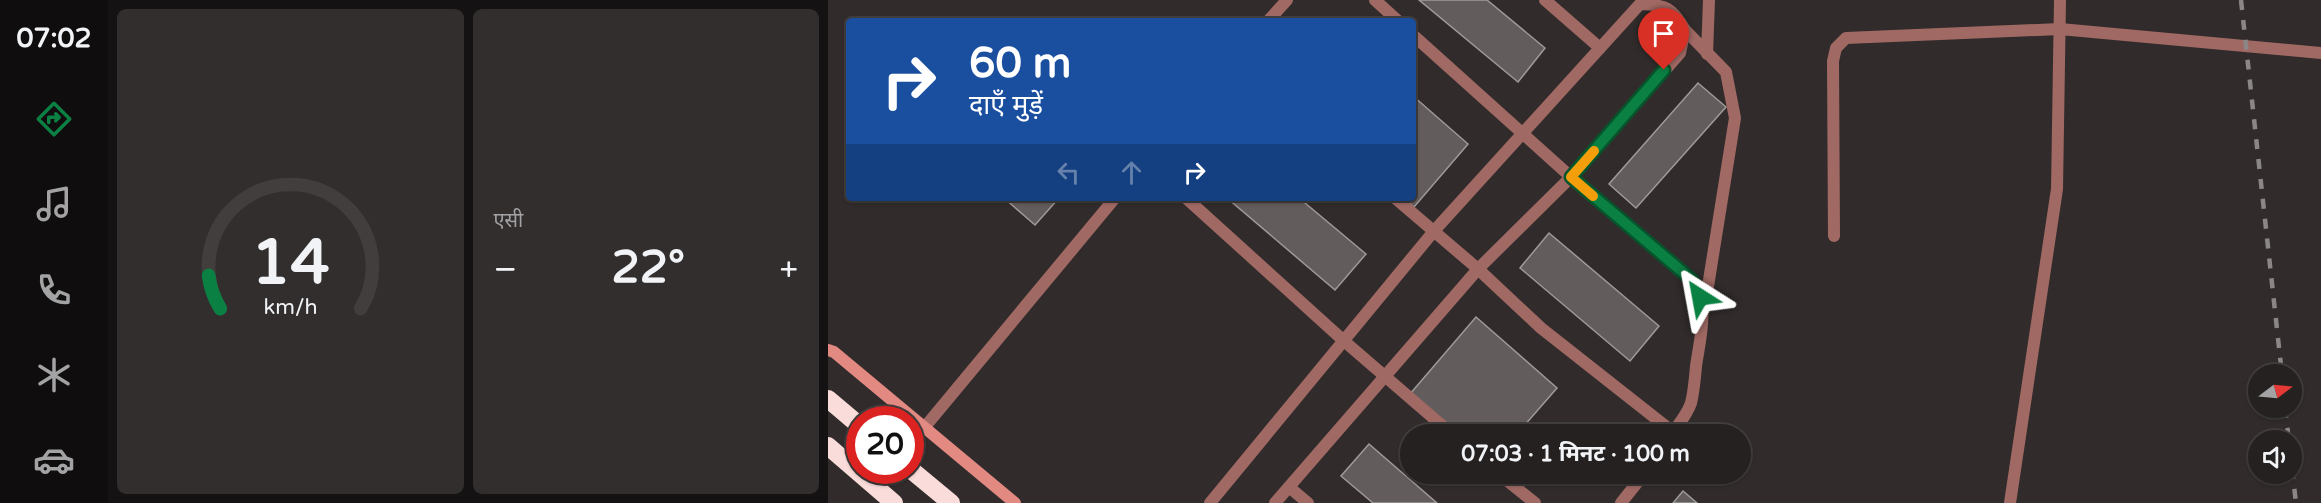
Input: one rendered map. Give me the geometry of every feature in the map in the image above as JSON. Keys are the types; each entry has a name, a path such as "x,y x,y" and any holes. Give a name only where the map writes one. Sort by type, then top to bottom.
{"highway":[{"path":"828,399 846,414"},
{"path":"828,446 894,503"},
{"path":"924,481 951,503"}],"street":[{"path":"1271,18 1287,0"},
{"path":"1375,0 1395,18"},
{"path":"1545,0 1600,48"},
{"path":"1707,54 1709,0"},
{"path":"2010,503 2057,189 2060,0"},
{"path":"1210,503 1434,231 1640,4 1661,5 1675,13 1685,30 1726,72 1735,118 1690,403 1678,424"},
{"path":"1834,236 1833,61 1836,48 1844,38 2060,29 2321,53"},
{"path":"1275,503 1478,269 1571,177 1680,53 1685,30"},
{"path":"1416,38 1571,177 1692,280 1700,297 1703,318"},
{"path":"1015,503 924,428 1113,201"},
{"path":"1189,201 1344,341 1440,424"},
{"path":"1399,201 1478,269 1541,328 1660,424"},
{"path":"828,350 834,352 898,406"},
{"path":"1511,484 1535,503"},
{"path":"1621,503 1636,484"},
{"path":"1289,487 1308,503"}],"building":[{"path":"1419,0 1487,0 1545,48 1518,82"},
{"path":"1698,83 1726,107 1636,208 1609,184"},
{"path":"1416,99 1468,144 1414,207 1407,201 1416,201"},
{"path":"1007,201 1056,201 1035,225"},
{"path":"1231,201 1303,201 1366,254 1335,290"},
{"path":"1549,233 1659,326 1630,361 1520,268"},
{"path":"1476,317 1557,388 1526,424 1444,424 1410,394"},
{"path":"1369,444 1400,471 1400,484 1415,484 1437,503 1373,503 1341,476"},
{"path":"1683,491 1697,503 1673,503"}],"railway":[{"path":"2241,0 2281,364"},
{"path":"2286,418 2288,430"},
{"path":"2294,484 2296,503"}],"slow traffic":[{"path":"1593,196 1571,177 1594,151"}],"route":[{"path":"1664,70 1571,177 1692,280 1700,297"}]}
